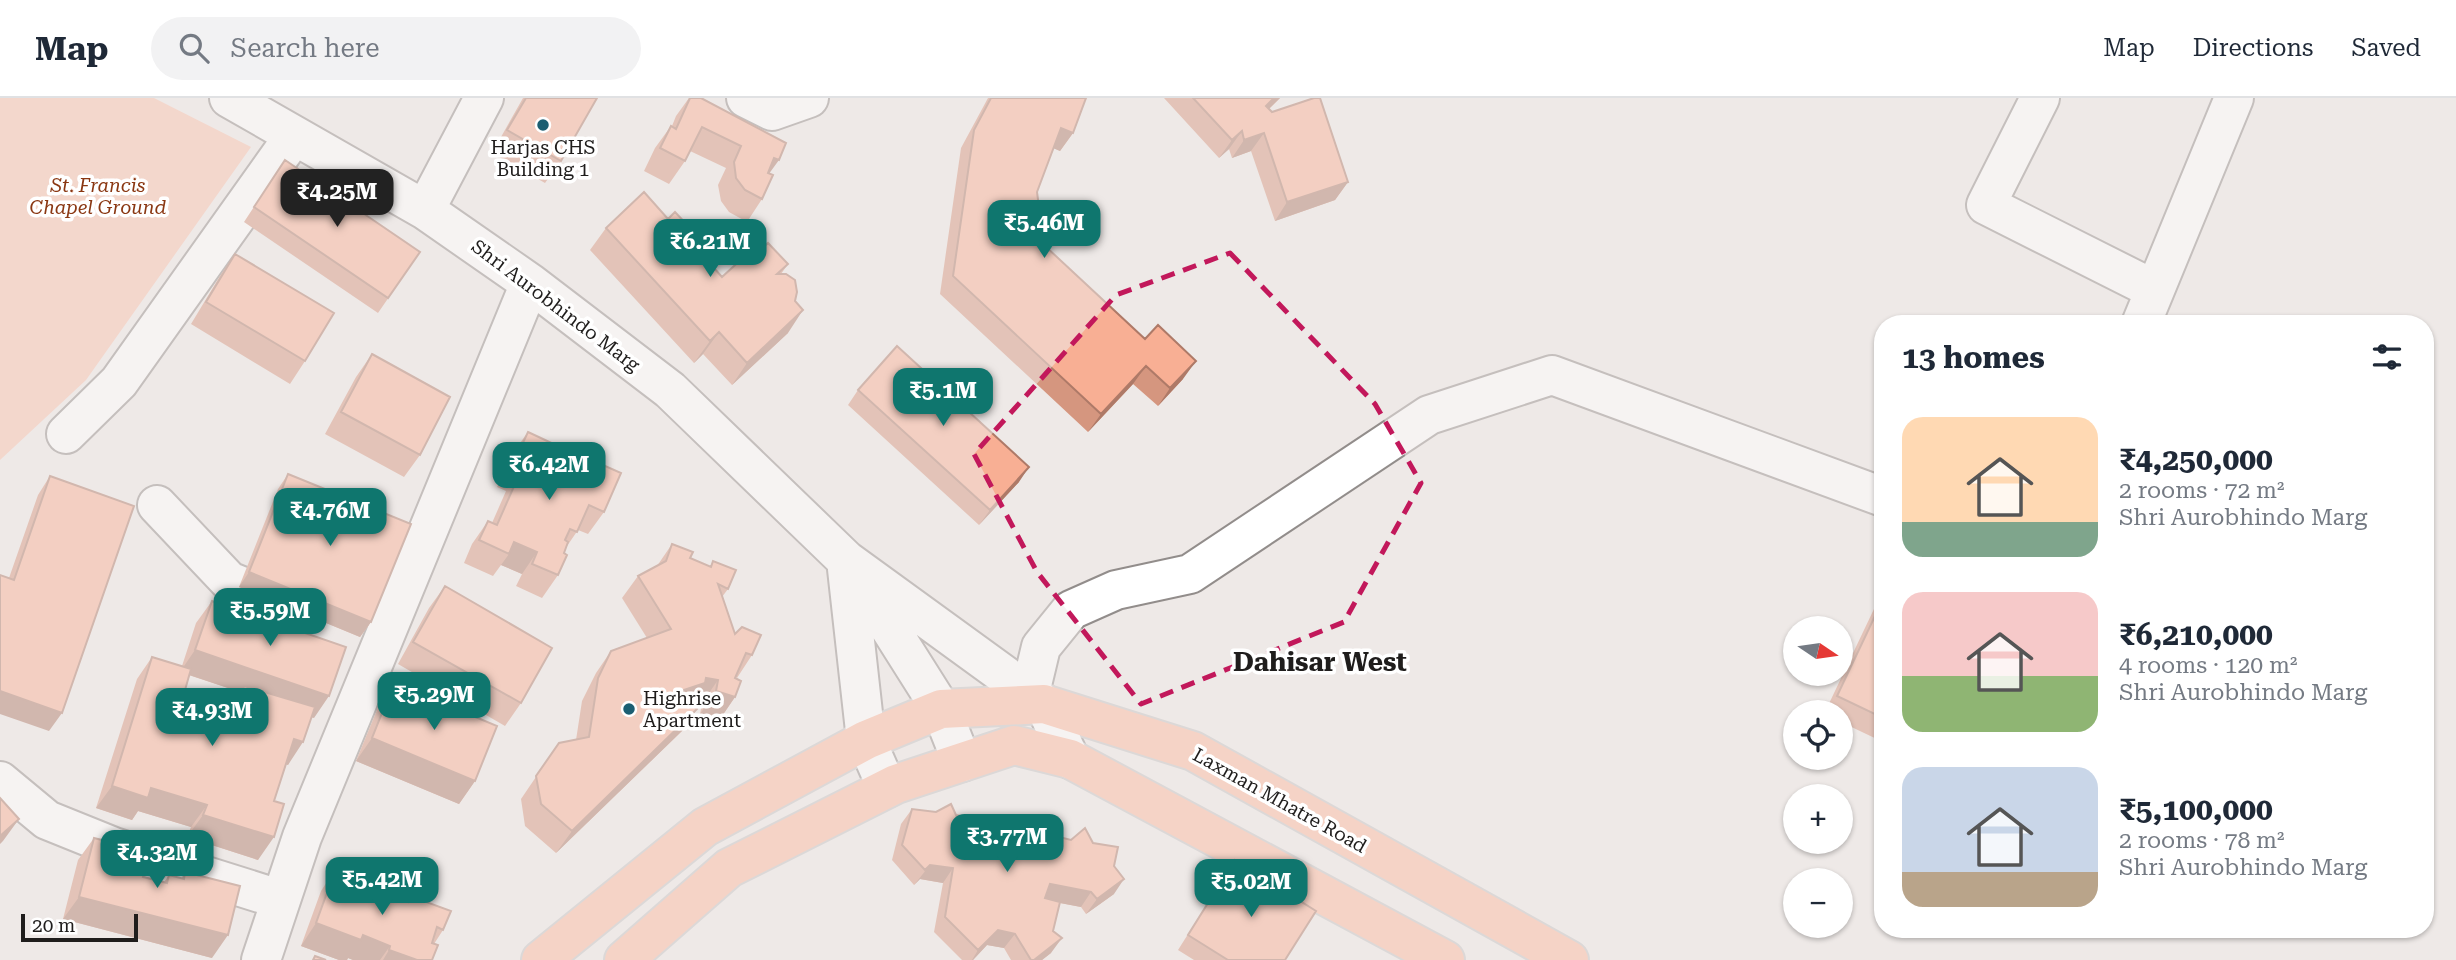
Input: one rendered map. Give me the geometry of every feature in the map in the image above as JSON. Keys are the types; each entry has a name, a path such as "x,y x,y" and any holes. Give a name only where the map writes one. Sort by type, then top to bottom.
{"main road":[{"name":"Laxman Mhatre Road","path":"541,960 705,828 866,740 941,709 1037,698 1193,751 1569,960"},
{"path":"624,960 729,868 887,788 1014,745 1070,759 1445,960"}],"street":[{"name":"Shri Aurobhindo Marg","path":"229,98 425,210 530,283 670,390 846,560 1037,698 1070,759"},
{"path":"425,210 484,98"},
{"path":"746,98 772,111 809,98"},
{"path":"2040,98 1986,205 2148,307 2234,98"},
{"path":"66,434 119,382 294,136"},
{"path":"261,960 366,635 530,283"},
{"path":"1037,698 1041,647 1071,610 1116,590 1190,574 1429,415 1552,375 1874,493"},
{"path":"157,505 229,581 313,615"},
{"name":"Shri Aurobhindo Marg","path":"846,560 941,709 962,762"},
{"path":"846,560 866,740 887,788"},
{"path":"0,781 47,820 114,847 279,899"}],"highlighted area":[{"path":"1230,253 1375,404 1421,483 1344,622 1141,704 1037,572 974,454 1116,295"}],"green space":[{"name":"St. Francis Chapel Ground","path":"0,98 154,98 251,147 86,380 0,460"}],"building":[{"name":"Harjas CHS Building 1","path":"526,98 597,98 561,161 507,130"},
{"path":"690,98 701,98 786,143 779,160 774,158 768,173 773,175 762,199 745,190 736,178 734,162 741,146 702,127 685,161 660,148 671,126 676,129"},
{"path":"991,98 1086,98 1073,133 1061,128 1037,192 1044,245 1145,339 1158,325 1196,361 1170,388 1146,366 1101,414 953,276 974,130"},
{"path":"1193,98 1274,98 1266,106 1272,112 1320,98 1348,182 1287,202 1264,133 1244,140 1242,131 1232,140"},
{"path":"285,160 420,252 388,298 254,207"},
{"path":"644,192 668,219 675,212 690,228 693,225 703,231 708,241 704,244 711,252 705,258 722,277 745,256 749,260 768,243 788,264 777,274 786,274 795,280 795,301 803,310 747,363 719,332 710,341 606,228"},
{"path":"235,254 334,313 305,361 206,302"},
{"path":"897,346 1029,467 990,510 858,390"},
{"path":"372,354 450,397 420,455 341,412"},
{"path":"528,432 558,446 554,455 580,467 585,457 621,473 604,512 589,505 577,532 570,529 565,540 568,542 564,553 567,555 558,575 532,564 537,552 514,542 509,554 479,540 488,521 497,525 522,468 513,464"},
{"path":"288,474 411,524 371,622 249,572"},
{"path":"50,476 134,506 62,713 0,691 0,575 14,580"},
{"name":"Highrise Apartment","path":"672,544 693,552 690,558 711,567 713,561 736,570 728,589 718,584 735,634 742,627 761,635 752,655 746,653 735,678 741,681 735,697 716,691 718,680 706,678 705,683 681,691 697,709 572,831 541,804 536,776 559,743 589,737 598,678 611,651 671,629 638,576 666,561"},
{"path":"445,586 552,648 521,703 413,642"},
{"path":"212,601 346,647 329,696 195,650"},
{"path":"1874,618 1874,714 1853,704 1853,700 1837,696 1842,686 1853,686 1853,662"},
{"path":"152,657 191,669 185,690 237,707 244,686 315,707 303,742 294,739 274,801 284,804 274,837 203,815 207,805 151,788 148,798 112,786"},
{"path":"394,683 497,726 475,781 372,738"},
{"path":"0,798 19,819 0,836"},
{"path":"951,804 956,815 1001,824 1020,819 1039,832 1071,840 1085,828 1093,843 1118,847 1114,866 1124,879 1097,899 1091,892 1050,884 1045,898 1060,902 1053,931 1062,938 1034,960 1031,960 1015,934 998,930 978,950 945,917 953,868 930,865 925,870 902,845 912,809 936,812"},
{"path":"94,838 149,852 143,877 167,883 169,875 184,879 185,872 240,886 228,935 79,897"},
{"path":"1235,860 1316,911 1285,960 1228,960 1188,935"},
{"path":"336,868 377,884 375,890 408,902 410,896 451,911 443,930 437,927 432,943 438,945 432,960 417,960 389,950 390,946 363,935 361,940 316,923"}],"place":[{"name":"Harjas CHS Building 1","path":"543,125"},
{"name":"Highrise Apartment","path":"629,709"}],"district":[{"name":"Dahisar West","path":"1320,662"}]}
